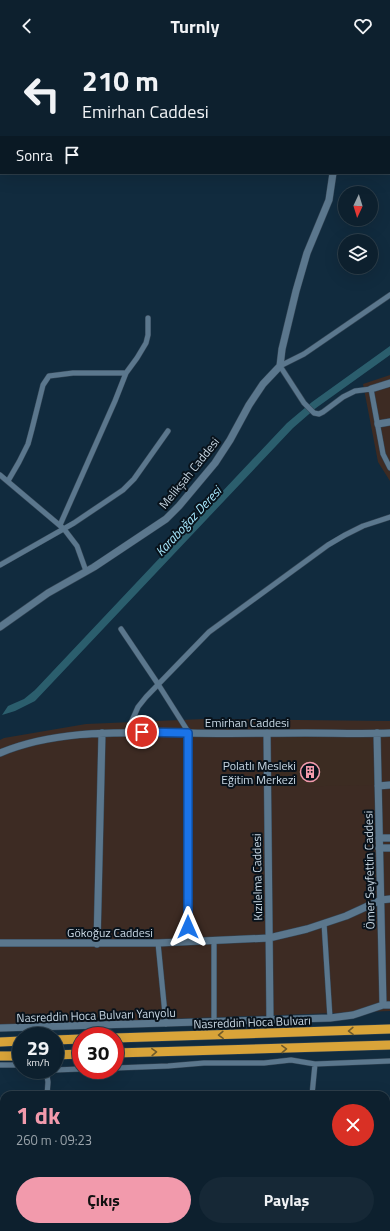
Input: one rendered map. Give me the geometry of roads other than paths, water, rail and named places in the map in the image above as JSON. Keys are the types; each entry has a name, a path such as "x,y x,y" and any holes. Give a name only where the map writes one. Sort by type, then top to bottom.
{"highway":[{"name":"Nasreddin Hoca Bulvarı","path":"124,1038 390,1029"},
{"path":"0,1042 12,1041"},
{"path":"124,1053 390,1046"},
{"path":"0,1056 12,1056"}],"street":[{"path":"333,174 329,200 307,253 298,284 282,349 280,366 304,402 314,413 319,414 356,390 371,389 390,383"},
{"name":"Melikşah Caddesi","path":"0,627 48,593 86,571 151,529 176,509 220,456 249,405 272,374 280,366 304,354 390,295"},
{"path":"60,525 126,373 146,343 148,335 148,318"},
{"path":"8,481 28,444 43,385 49,376 73,373 126,373"},
{"path":"371,389 383,454 390,468"},
{"path":"378,424 390,422"},
{"path":"0,565 64,529 117,494 128,485 152,455 168,431"},
{"path":"0,475 64,529 78,546 86,571"},
{"path":"127,732 138,707 158,684 210,632 334,542 363,526 390,517"},
{"path":"121,629 158,684 188,733 188,942"},
{"path":"97,944 102,733"},
{"name":"Emirhan Caddesi","path":"0,752 24,744 60,737 102,733 390,733"},
{"name":"Kızılelma Caddesi","path":"267,733 270,1020"},
{"name":"Ömer Seyfettin Caddesi","path":"377,733 382,950 386,1005"},
{"path":"378,786 390,786"},
{"path":"379,838 390,838"},
{"path":"379,848 390,848"},
{"path":"381,900 390,899"},
{"name":"Gökoğuz Caddesi","path":"0,943 158,943 269,938 324,924 359,911 381,900"},
{"path":"324,924 330,1018"},
{"path":"214,941 214,1022"},
{"path":"158,943 166,1024"},
{"path":"382,950 390,950"},
{"name":"Nasreddin Hoca Bulvarı Yanyolu","path":"0,1028 330,1018 353,1015 386,1005"},
{"path":"124,1068 204,1063 264,1063 291,1060 315,1064 390,1061"},
{"path":"312,1091 315,1064"},
{"path":"0,1065 12,1065"},
{"path":"47,1091 48,1079"}],"water":[{"path":"390,346 390,355 316,408 293,428 35,701 15,711 2,715 8,706 24,699 35,690 287,423 312,402"}],"place":[{"name":"Polatlı Mesleki Eğitim Merkezi","path":"310,772"}],"water label":[{"name":"Karaboğaz Deresi","path":"188,521"}]}
